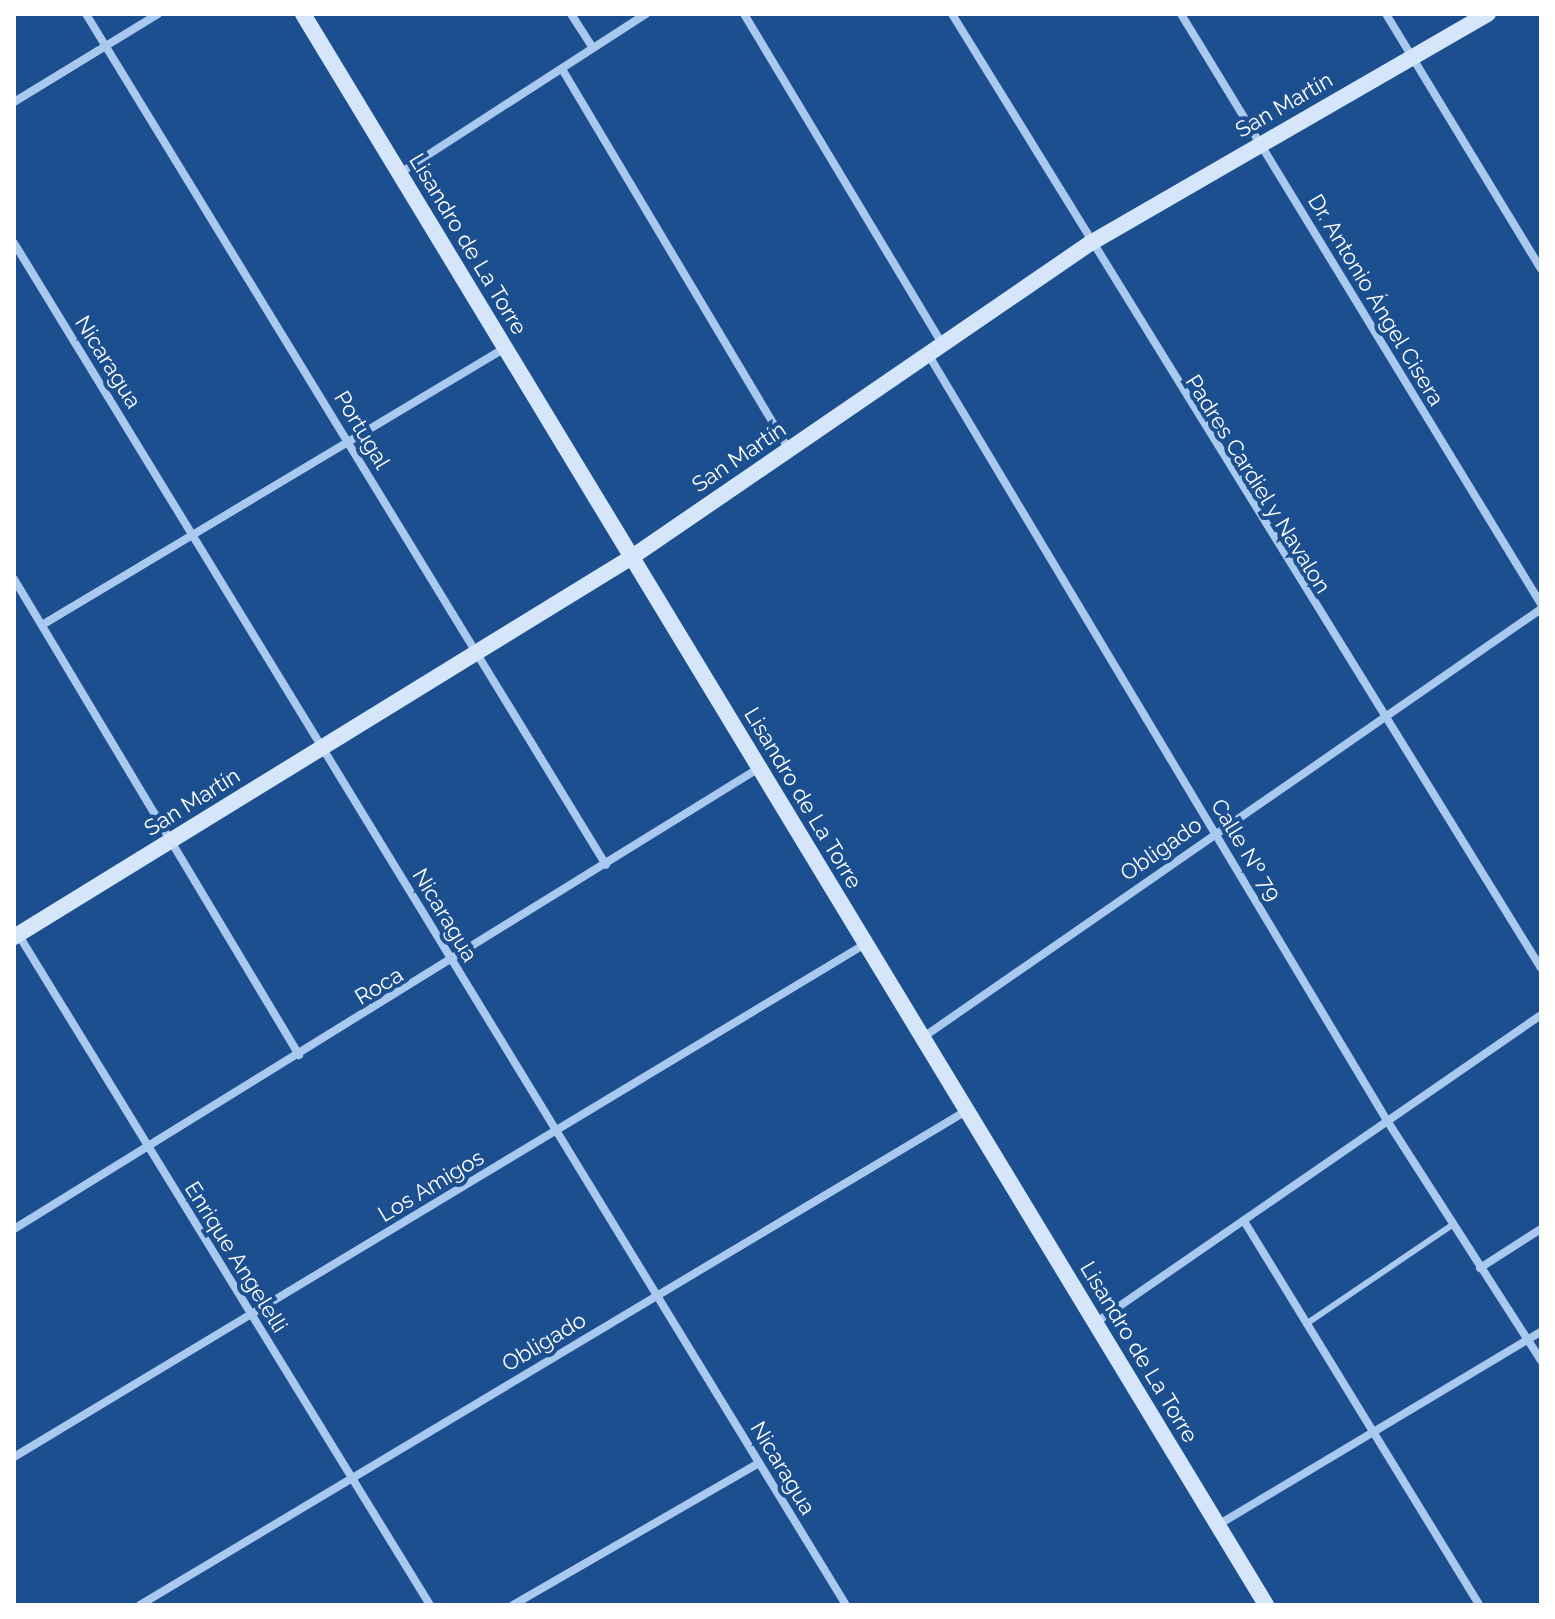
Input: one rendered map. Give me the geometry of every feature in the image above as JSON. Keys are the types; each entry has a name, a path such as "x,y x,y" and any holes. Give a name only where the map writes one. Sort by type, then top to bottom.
{"street":[{"name":"Portugal","path":"86,14 606,865"},
{"path":"14,102 158,14"},
{"name":"Lisandro de La Torre","path":"303,14 1266,1605"},
{"path":"571,14 593,48"},
{"path":"400,174 646,14"},
{"name":"Calle Nº 79","path":"744,14 1215,833 1386,1119 1541,1360"},
{"name":"Padres Cardiel y Navalon","path":"952,14 1089,244 1381,718 1541,968"},
{"name":"Dr. Antonio Ángel Cisera","path":"1181,14 1541,607"},
{"path":"1386,14 1541,269"},
{"name":"San Martín","path":"15,933 173,840 632,557 1089,244 1488,14"},
{"path":"562,69 789,450"},
{"name":"Nicaragua","path":"14,243 846,1605"},
{"path":"42,625 505,348"},
{"path":"14,579 299,1055"},
{"name":"Obligado","path":"922,1038 1541,607"},
{"name":"Roca","path":"14,1229 454,963 759,768"},
{"name":"Enrique Angelelli","path":"15,933 430,1605"},
{"name":"Los Amigos","path":"14,1457 865,944"},
{"path":"1095,1323 1386,1119 1541,1015"},
{"name":"Obligado","path":"140,1605 967,1110"},
{"path":"1244,1221 1479,1605"},
{"path":"1480,1268 1541,1229"},
{"path":"1218,1525 1541,1332"},
{"path":"513,1605 759,1463"}],"lane":[{"path":"1306,1324 1452,1225"}]}
